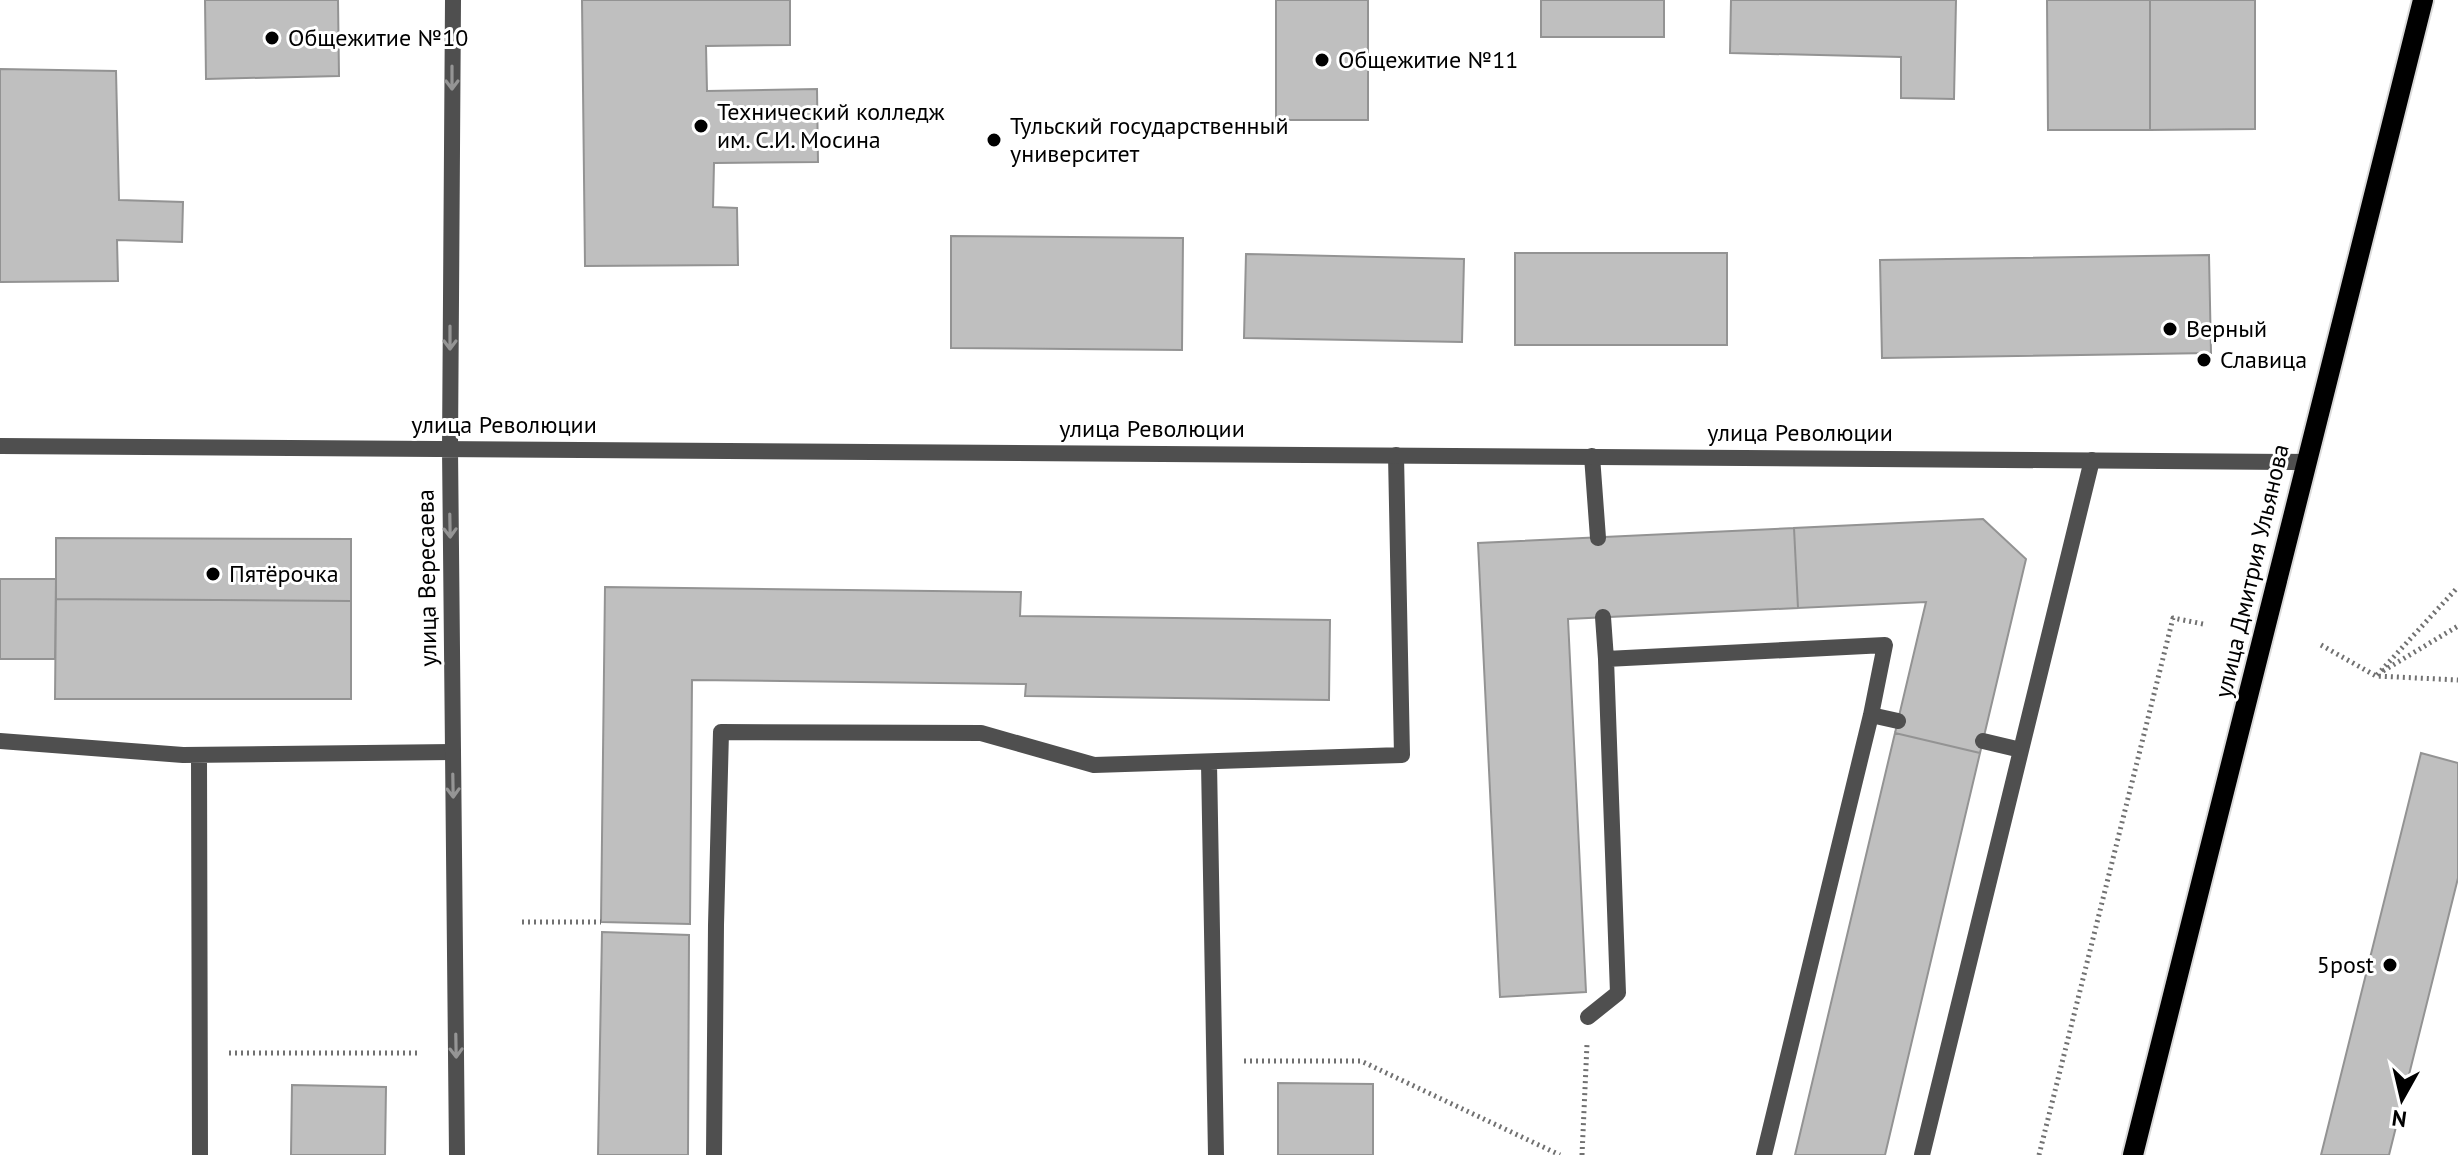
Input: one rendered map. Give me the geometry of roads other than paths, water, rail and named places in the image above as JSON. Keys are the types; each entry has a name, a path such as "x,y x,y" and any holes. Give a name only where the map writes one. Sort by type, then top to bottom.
{"main road":[{"name":"улица Дмитрия Ульянова","path":"2133,1155 2257,665 2304,462 2423,0"}],"street":[{"name":"улица Вересаева","path":"453,0 450,448 457,1155"},
{"name":"улица Революции","path":"0,446 2304,462"},
{"path":"714,1155 721,732 981,733 1094,765 1402,755 1396,455"},
{"path":"1592,456 1598,538"},
{"path":"1922,1155 2092,460"},
{"path":"1588,1017 1618,993 1603,617"},
{"path":"1606,659 1885,645 1871,715 1764,1155"},
{"path":"1871,715 1898,721"},
{"path":"0,741 199,756 453,752"},
{"path":"1983,741 2021,750"},
{"path":"199,756 200,1155"},
{"path":"1209,763 1216,1155"}],"place":[{"name":"Общежитие №10","path":"272,38"},
{"name":"Общежитие №11","path":"1322,60"},
{"name":"Технический колледж им. С.И. Мосина","path":"701,126"},
{"name":"Тульский государственный университет","path":"994,140"},
{"name":"Верный","path":"2170,329"},
{"name":"Славица","path":"2204,360"},
{"name":"Пятёрочка","path":"213,574"},
{"name":"5post","path":"2390,965"}]}
